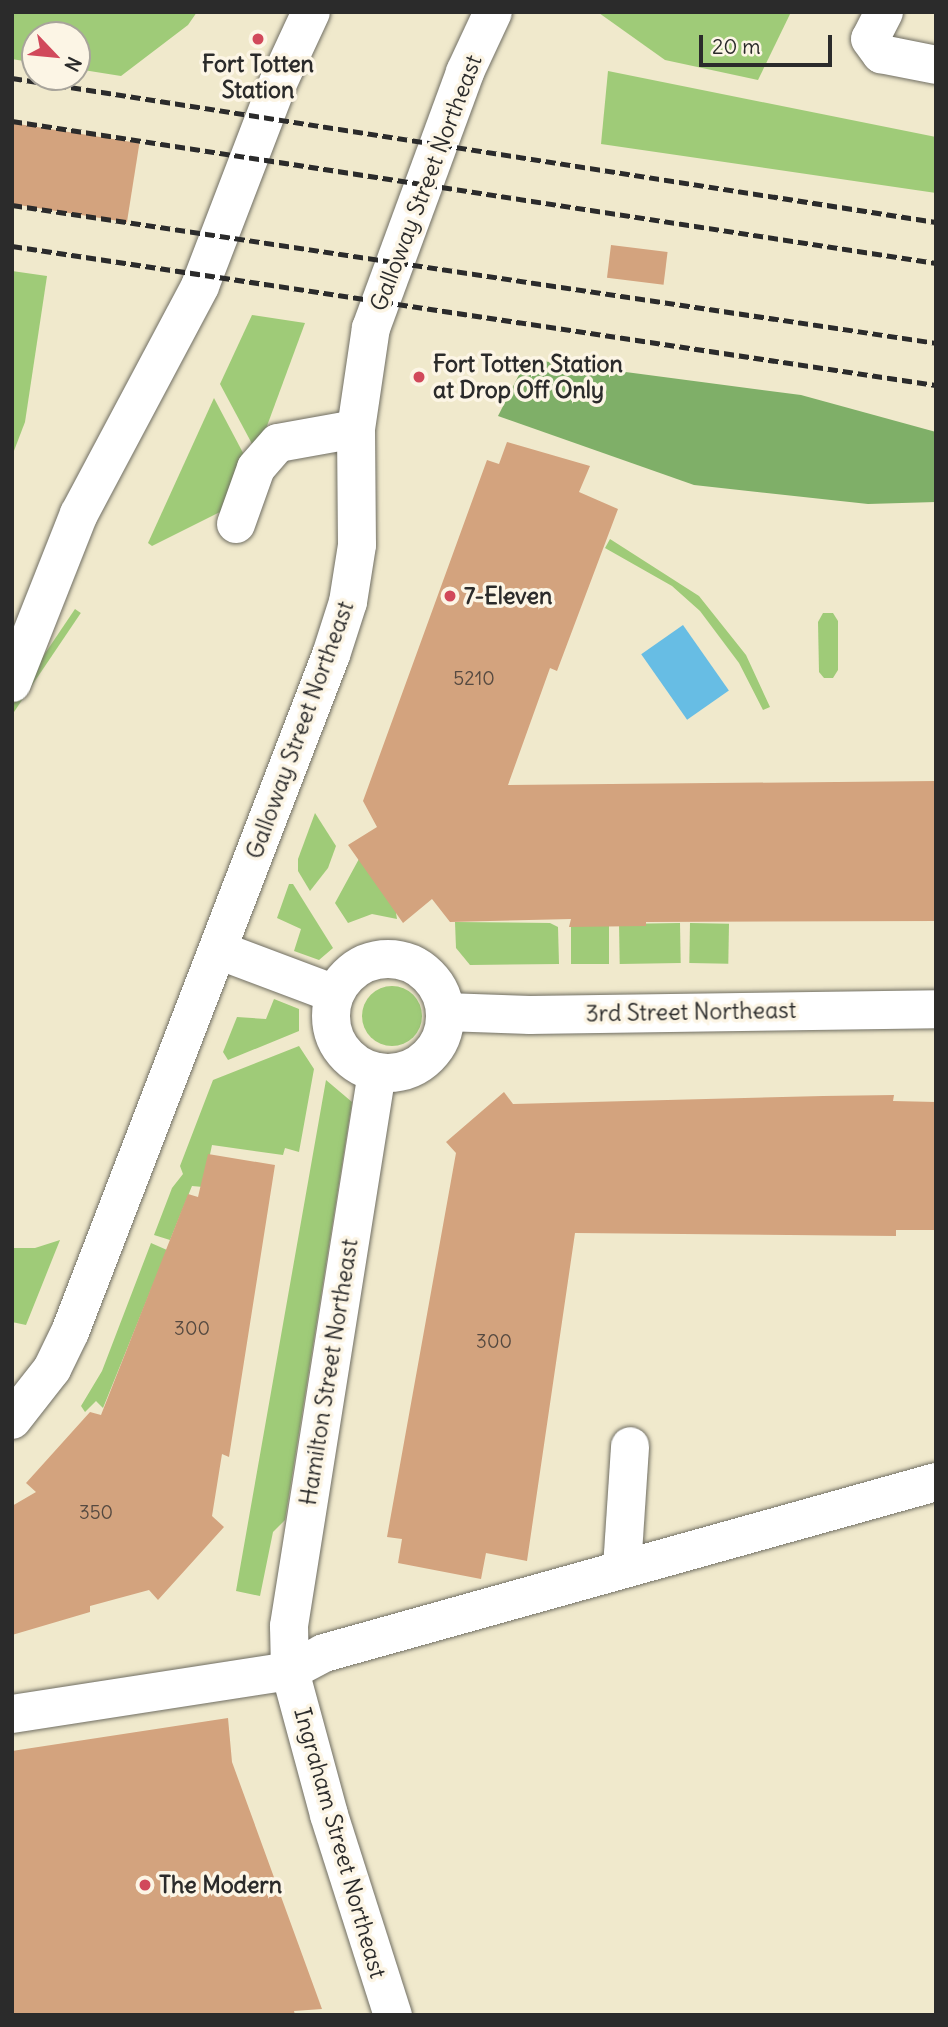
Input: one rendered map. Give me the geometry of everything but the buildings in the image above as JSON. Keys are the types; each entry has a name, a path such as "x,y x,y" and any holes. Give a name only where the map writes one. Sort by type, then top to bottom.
{"street":[{"path":"12,683 79,514 200,286 278,83 311,12"},
{"name":"Galloway Street Northeast","path":"12,1420 24,1393 70,1332 218,950 348,602 357,545 356,429 371,328 465,72 493,12"},
{"path":"884,12 870,39 881,54 936,65"},
{"path":"236,524 256,468 278,443 356,429"},
{"path":"218,950 335,993"},
{"path":"398,959 430,977 445,1012 444,1030 426,1059 394,1073 377,1072 347,1057 337,1043 330,1010 335,993 360,965 398,959"},
{"name":"3rd Street Northeast","path":"445,1012 530,1015 936,1009"},
{"name":"Hamilton Street Northeast","path":"290,1671 292,1605 377,1072"},
{"path":"622,1569 630,1446"},
{"path":"12,1714 290,1671 324,1653 936,1482"},
{"name":"Ingraham Street Northeast","path":"290,1671 383,2012"}],"green space":[{"path":"12,12 197,12 188,25 121,76 91,71 91,21 21,21 21,61 12,59"},
{"path":"791,12 758,80 665,60 599,13"},
{"path":"608,71 936,137 936,193 601,144"},
{"path":"12,271 47,276 25,422 12,456"},
{"path":"252,315 305,323 257,453 220,384"},
{"path":"527,359 801,395 936,432 936,502 868,504 694,485 498,416"},
{"path":"214,398 251,468 222,511 152,546 148,543"},
{"path":"610,539 699,596 746,655 770,707 763,710 739,663 700,611 672,586 605,548"},
{"path":"75,609 81,613 12,715 12,702"},
{"path":"823,613 833,613 838,621 838,670 833,678 824,678 819,672 818,622"},
{"path":"315,813 336,846 328,868 310,891 298,871 298,859"},
{"path":"360,857 404,912 396,913 397,919 372,914 348,923 335,903"},
{"path":"289,884 293,884 333,948 319,960 294,951 301,929 277,918"},
{"path":"455,922 550,923 558,927 559,964 470,965 456,948"},
{"path":"680,923 681,963 620,964 619,924"},
{"path":"690,923 729,924 728,964 689,963"},
{"path":"571,926 609,926 609,964 571,964"},
{"path":"386,986 398,986 414,994 420,1004 420,1028 414,1038 398,1046 386,1046 370,1038 362,1022 362,1010 370,994"},
{"path":"274,999 299,1009 299,1031 228,1060 223,1052 237,1017 266,1019"},
{"path":"299,1046 314,1069 299,1152 285,1148 283,1155 212,1145 203,1187 192,1186 170,1240 154,1235 172,1188 183,1174 180,1166 213,1080"},
{"path":"326,1080 352,1102 285,1520 273,1532 260,1596 236,1591"},
{"path":"60,1240 26,1325 12,1322 12,1248 35,1248"},
{"path":"151,1243 167,1250 103,1408 96,1401 85,1412 81,1406 102,1371"}],"water":[{"path":"683,625 729,691 687,720 641,654"}],"railway":[{"path":"12,78 936,222"},
{"path":"12,121 936,263"},
{"path":"12,205 936,343"},
{"path":"12,246 936,385"}],"place":[{"name":"Fort Totten Station","path":"258,39"},
{"name":"Fort Totten Station at Drop Off Only","path":"419,377"},
{"name":"7-Eleven","path":"450,596"},
{"name":"The Modern","path":"145,1885"}]}
